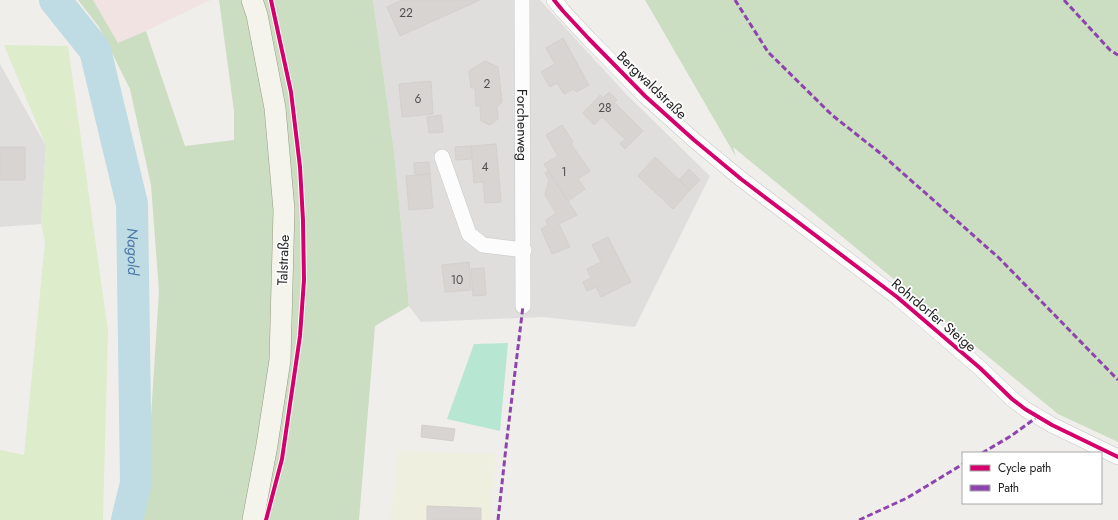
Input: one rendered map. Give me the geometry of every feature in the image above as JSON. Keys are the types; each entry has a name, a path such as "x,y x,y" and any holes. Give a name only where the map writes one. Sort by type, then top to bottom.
{"main road":[{"name":"Talstraße","path":"252,0 257,15 275,108 284,210 280,360 267,445 253,520"}],"street":[{"name":"Forchenweg","path":"522,0 523,306"},
{"name":"Bergwaldstraße","path":"554,0 646,96 694,140 741,179"},
{"path":"442,157 469,234 483,245 524,250"},
{"name":"Rohrdorfer Steige","path":"741,179 897,297 980,368 1012,399 1025,409 1052,425 1118,457"}],"shaded area":[{"path":"93,0 211,0 118,44"},
{"path":"373,0 540,0 626,94 710,176 635,327 543,317 421,322 409,306 394,151"},
{"path":"0,64 46,146 41,224 0,227"}],"green space":[{"path":"78,0 93,0 118,43 146,31 185,146 234,140 234,111 219,0 373,0 394,151 409,306 375,326 359,520 137,520 149,482 150,432 159,291 151,185 130,89 99,27"},
{"path":"645,0 1118,0 1118,442 1058,414 733,147 736,157"},
{"path":"4,45 68,46 108,331 103,520 0,520 0,450 24,455 45,242 41,224 46,146"},
{"path":"508,343 500,431 447,419 474,344"},
{"path":"398,451 496,454 491,520 390,520"}],"building":[{"path":"402,0 480,0 400,36 387,7"},
{"path":"563,38 589,85 576,92 574,89 564,94 557,83 550,87 541,72 555,64 546,48"},
{"path":"485,61 498,67 502,102 497,106 498,119 490,125 481,121 480,106 476,106 475,88 471,88 469,71"},
{"path":"431,81 433,114 402,117 399,84"},
{"path":"609,92 617,100 614,102 643,131 625,149 620,144 625,139 602,117 594,125 583,113 600,95 603,98"},
{"path":"441,115 443,132 429,133 427,117"},
{"path":"562,125 573,142 571,144 590,171 578,179 585,189 568,201 544,164 558,156 546,135"},
{"path":"496,144 501,202 485,203 483,182 474,183 471,146"},
{"path":"471,146 472,159 456,160 455,147"},
{"path":"0,147 25,147 25,180 0,180"},
{"path":"655,157 690,190 673,209 638,176"},
{"path":"429,162 430,174 415,175 414,163"},
{"path":"689,169 700,180 690,190 679,180"},
{"path":"548,171 577,215 559,224 570,247 552,254 541,229 548,225 546,220 556,213 545,195 549,180 545,173"},
{"path":"430,174 433,208 409,210 406,176"},
{"path":"608,237 631,282 601,297 596,287 587,291 583,282 591,278 587,269 601,262 592,245"},
{"path":"469,262 471,290 445,292 442,265"},
{"path":"484,268 486,295 473,296 471,269"},
{"path":"422,425 455,429 453,441 421,437"},
{"path":"427,506 481,508 481,520 427,520"}],"waterway":[{"name":"Nagold","path":"55,0 95,50 132,204 136,483 127,520"}],"marked path":[{"path":"735,0 768,52 832,115 880,153 999,258 1118,380"},
{"path":"1064,0 1110,50 1118,55"},
{"path":"498,520 523,306"},
{"path":"984,452 1011,436 1037,417"},
{"path":"859,520 907,498 962,465"}],"cycle path":[{"path":"266,520 282,459 300,336 304,280 300,167 291,92 271,0"},
{"path":"554,0 589,39 645,96 694,140 741,179 897,297 980,368 1012,399 1025,409 1052,425 1118,457"}]}
